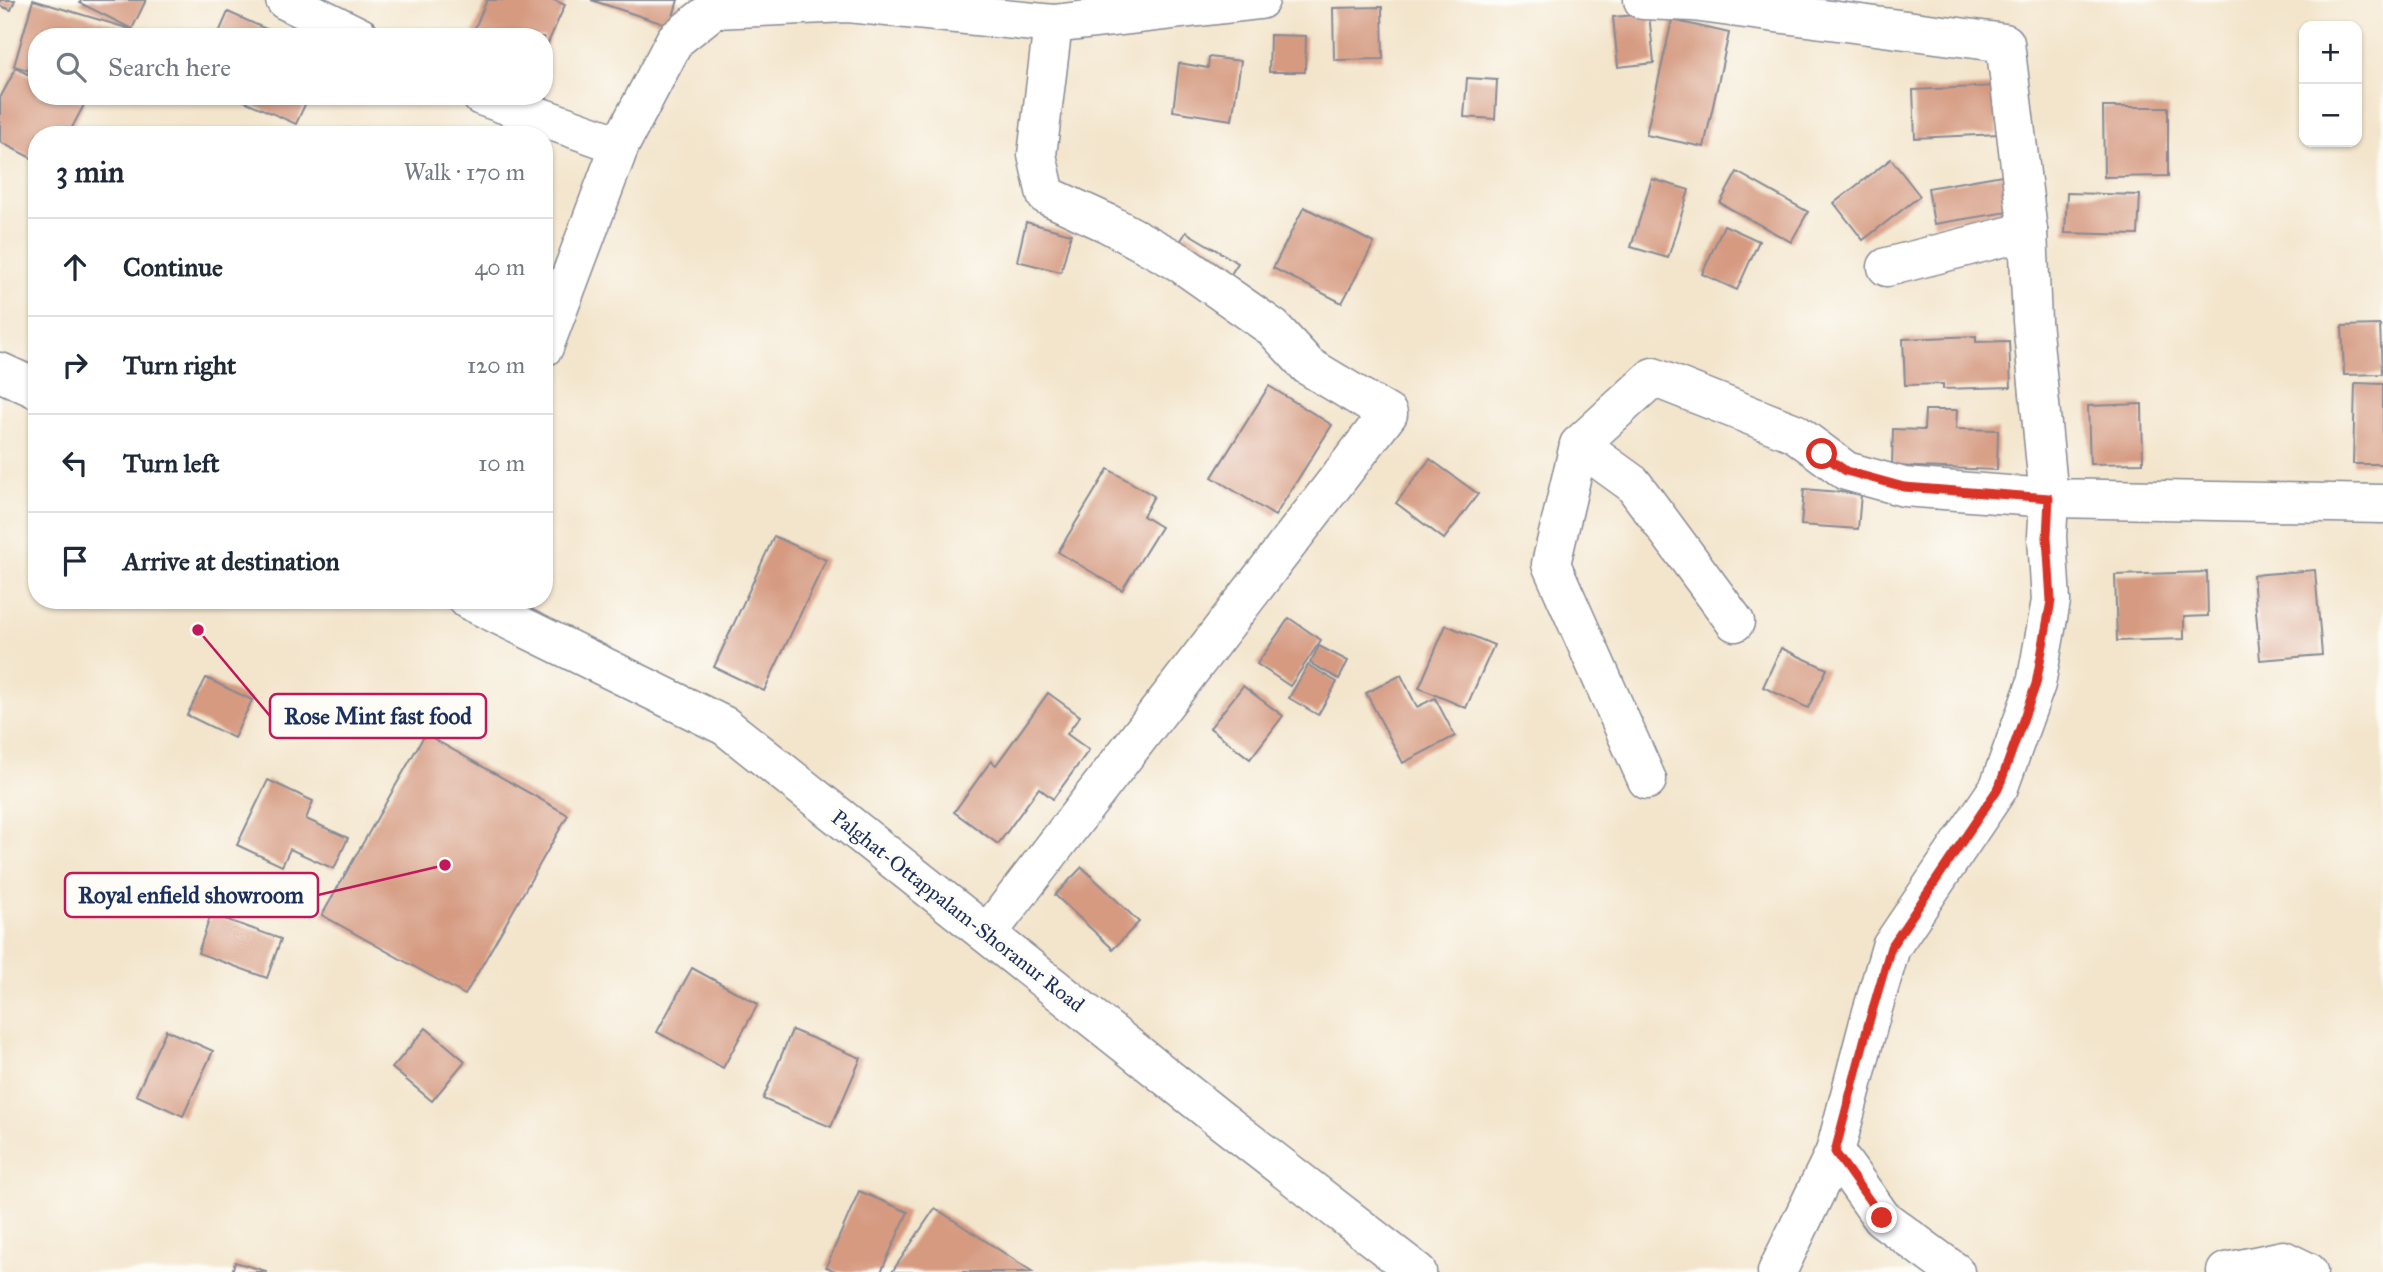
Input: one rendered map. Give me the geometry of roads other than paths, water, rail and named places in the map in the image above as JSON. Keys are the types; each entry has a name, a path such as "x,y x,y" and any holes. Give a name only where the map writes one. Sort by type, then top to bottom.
{"street":[{"path":"285,0 342,28"},
{"path":"553,323 620,145 675,40 709,4 848,4 1053,24 1260,0"},
{"path":"1643,0 1693,2 2005,43 2028,231 2032,321 2049,498 2047,537 2051,601 2036,684 1999,787 1891,947 1835,1152 1777,1272"},
{"path":"987,934 1388,414 1308,366 1273,328 1179,262 1107,223 1046,195 1037,155 1053,24"},
{"path":"507,105 620,145"},
{"path":"1887,267 2028,231"},
{"path":"0,372 28,385"},
{"path":"1647,780 1551,564 1579,445 1653,377 1795,433 1846,471 1904,487 2049,498 2383,504"},
{"path":"1579,445 1633,484 1735,622"},
{"name":"Palghat-Ottappalam-Shoranur Road","path":"486,609 725,726 1417,1272"},
{"path":"1835,1152 1882,1218 1955,1272"},
{"path":"2226,1272 2283,1260 2308,1272"}],"place":[{"name":"Rose Mint fast food","path":"198,630"},
{"name":"Royal enfield showroom","path":"445,865"}]}
